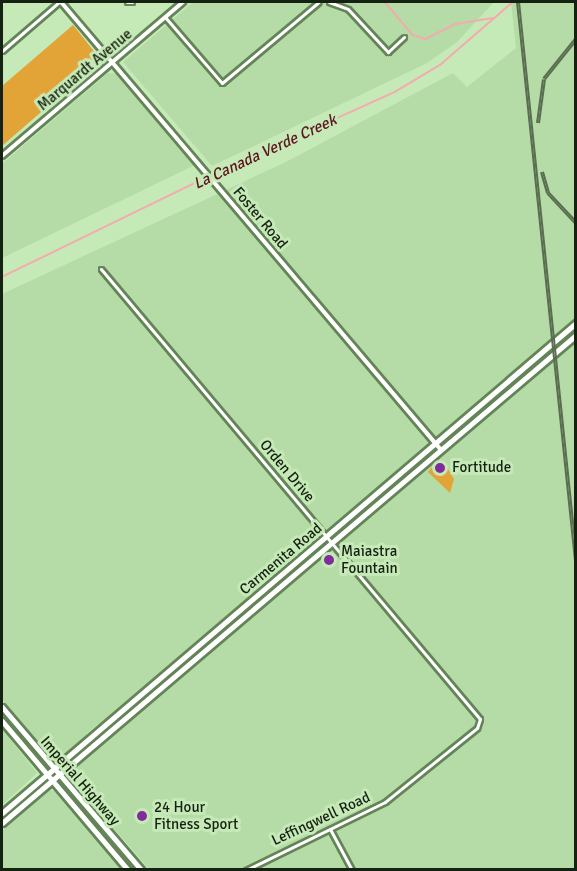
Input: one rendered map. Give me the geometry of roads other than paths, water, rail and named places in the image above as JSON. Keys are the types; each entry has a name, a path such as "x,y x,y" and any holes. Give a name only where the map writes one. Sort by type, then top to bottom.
{"main road":[{"name":"Carmenita Road","path":"2,813 576,323"},
{"name":"Carmenita Road","path":"2,823 576,335"},
{"path":"239,610 245,618"},
{"name":"Imperial Highway","path":"2,707 141,870"},
{"name":"Imperial Highway","path":"2,720 128,870"}],"street":[{"path":"2,51 60,2"},
{"name":"Foster Road","path":"60,2 441,450"},
{"name":"Marquardt Avenue","path":"2,156 183,2"},
{"path":"165,17 222,83 319,2"},
{"path":"329,2 348,9 388,52 404,37"},
{"name":"Orden Drive","path":"101,269 479,716"},
{"name":"Leffingwell Road","path":"246,870 398,793 477,728 479,716"},
{"path":"330,828 352,870"}],"waterway":[{"path":"385,2 413,35 426,39 455,24 493,18"},
{"name":"La Canada Verde Creek","path":"211,175 395,92 440,65 513,2"},
{"name":"La Canada Verde Creek","path":"2,277 207,177"}],"railway":[{"path":"518,2 576,560"},
{"path":"538,123 544,79 576,39"},
{"path":"542,172 548,193 576,223"}],"place":[{"name":"Fortitude","path":"440,468"},
{"name":"Maiastra Fountain","path":"329,560"},
{"name":"24 Hour Fitness Sport","path":"142,816"}]}
